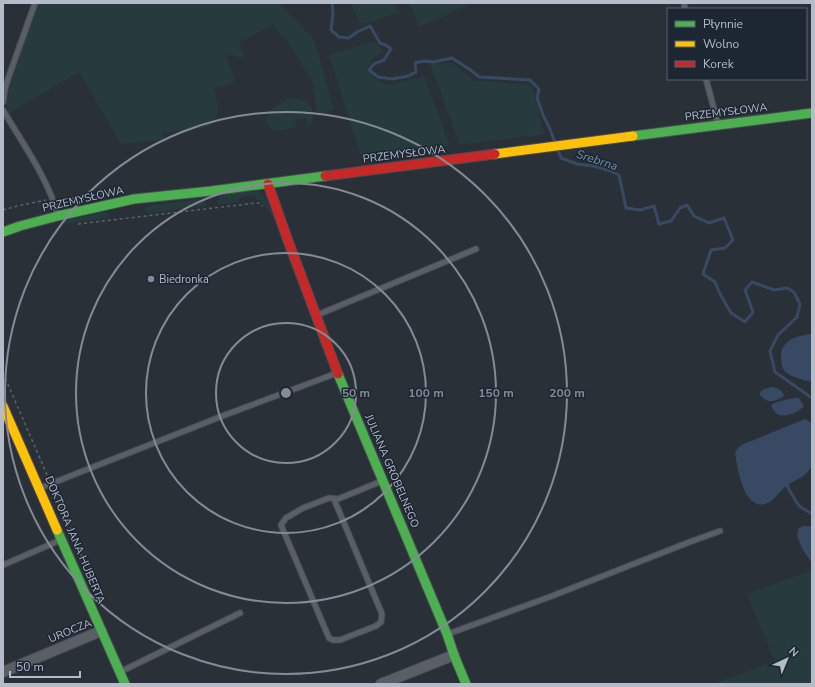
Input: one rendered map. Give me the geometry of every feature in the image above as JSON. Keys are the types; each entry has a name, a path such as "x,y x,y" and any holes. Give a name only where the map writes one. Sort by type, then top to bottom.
{"street":[{"name":"PRZEMYSŁOWA","path":"3,232 58,216 134,199 198,193 812,113"},
{"name":"JULIANA GROBELNEGO","path":"268,184 338,373 447,634 466,684"},
{"name":"DOKTORA JANA HUBERTA","path":"3,406 101,631 126,684"},
{"name":"UROCZA","path":"3,672 101,631"},
{"path":"381,684 454,655"}],"lane":[{"path":"3,102 8,76 35,3"},
{"path":"706,80 718,125"},
{"path":"3,110 43,178 53,200 58,216"},
{"path":"316,316 476,249"},
{"path":"39,488 224,415 338,373"},
{"path":"334,499 382,614 381,622 376,626 340,640 329,638 281,525 286,518 303,508 329,498 338,499 383,481"},
{"path":"447,634 552,596 720,530"},
{"path":"3,565 56,542 60,538"},
{"path":"120,672 240,613"}],"path":[{"path":"77,224 256,203 263,206"},
{"path":"136,212 137,217"},
{"path":"3,373 82,555 78,557"}],"green space":[{"path":"38,3 279,3 314,39 334,110 325,112 325,114 317,113 312,81 284,36 281,37 274,24 239,43 245,56 239,58 233,54 227,56 235,82 214,89 218,107 217,117 215,121 204,128 163,133 164,140 121,144 79,72 9,113 6,106 10,85"},
{"path":"351,3 394,3 399,12 361,25"},
{"path":"409,3 469,3 466,6 419,27"},
{"path":"374,41 384,51 373,58 367,69 375,79 387,85 424,76 450,146 361,157 329,55"},
{"path":"452,63 474,80 532,85 542,129 546,134 460,145 430,64"},
{"path":"290,98 302,99 309,104 313,112 311,123 307,126 306,118 295,119 296,127 274,130 267,124 267,116 274,108"},
{"path":"257,191 265,195 276,221 260,200 256,200 254,195 241,197 239,200 240,202 218,205 218,200 221,196"},
{"path":"201,199 204,200 207,206 148,213 145,211 145,206"},
{"path":"105,212 111,217 62,224 66,220"},
{"path":"812,570 812,684 713,684 775,661 747,594"}],"water":[{"path":"812,334 812,381 802,380 790,375 783,369 781,362 782,350 786,343 795,337"},
{"path":"773,387 780,390 784,396 777,400 769,401 760,395 760,392 764,389"},
{"path":"799,398 804,406 793,414 779,415 771,406 780,401"},
{"path":"805,419 812,425 812,465 810,469 804,475 786,486 774,499 768,503 757,504 746,494 742,486 735,452 741,445"},
{"path":"803,526 812,526 812,563 803,550 797,536 798,529"}],"waterway":[{"name":"Srebrna","path":"332,3 333,13 331,30 339,37 349,38 357,32 370,26 380,43 391,49 384,60 374,64 369,70 378,77 392,79 408,76 416,72 415,63 424,61 434,62 452,58 479,77 530,80 539,89 537,98 555,143"},
{"name":"Srebrna","path":"558,150 561,158 577,164 594,166 608,170 619,175 626,208 640,210 654,206 659,224 671,221 680,208 687,205 694,216 709,223 724,218 733,240 725,248 711,250 703,274 715,282 731,313 745,322 753,312 745,290 752,282 774,290 787,288 794,292 800,304 797,317 778,335 770,351 775,372 812,398"},
{"name":"Srebrna","path":"786,483 799,506 812,514"}],"traffic: fast":[{"path":"633,136 812,113"},
{"path":"3,232 58,216 134,199 211,191 325,176"},
{"path":"338,374 447,634 466,684"},
{"path":"57,530 125,684"}],"traffic: slow":[{"path":"495,154 633,136"},
{"path":"3,406 57,530"}],"traffic: jam":[{"path":"325,176 495,154"},
{"path":"268,184 338,374"}],"place":[{"name":"Biedronka","path":"151,279"}]}
